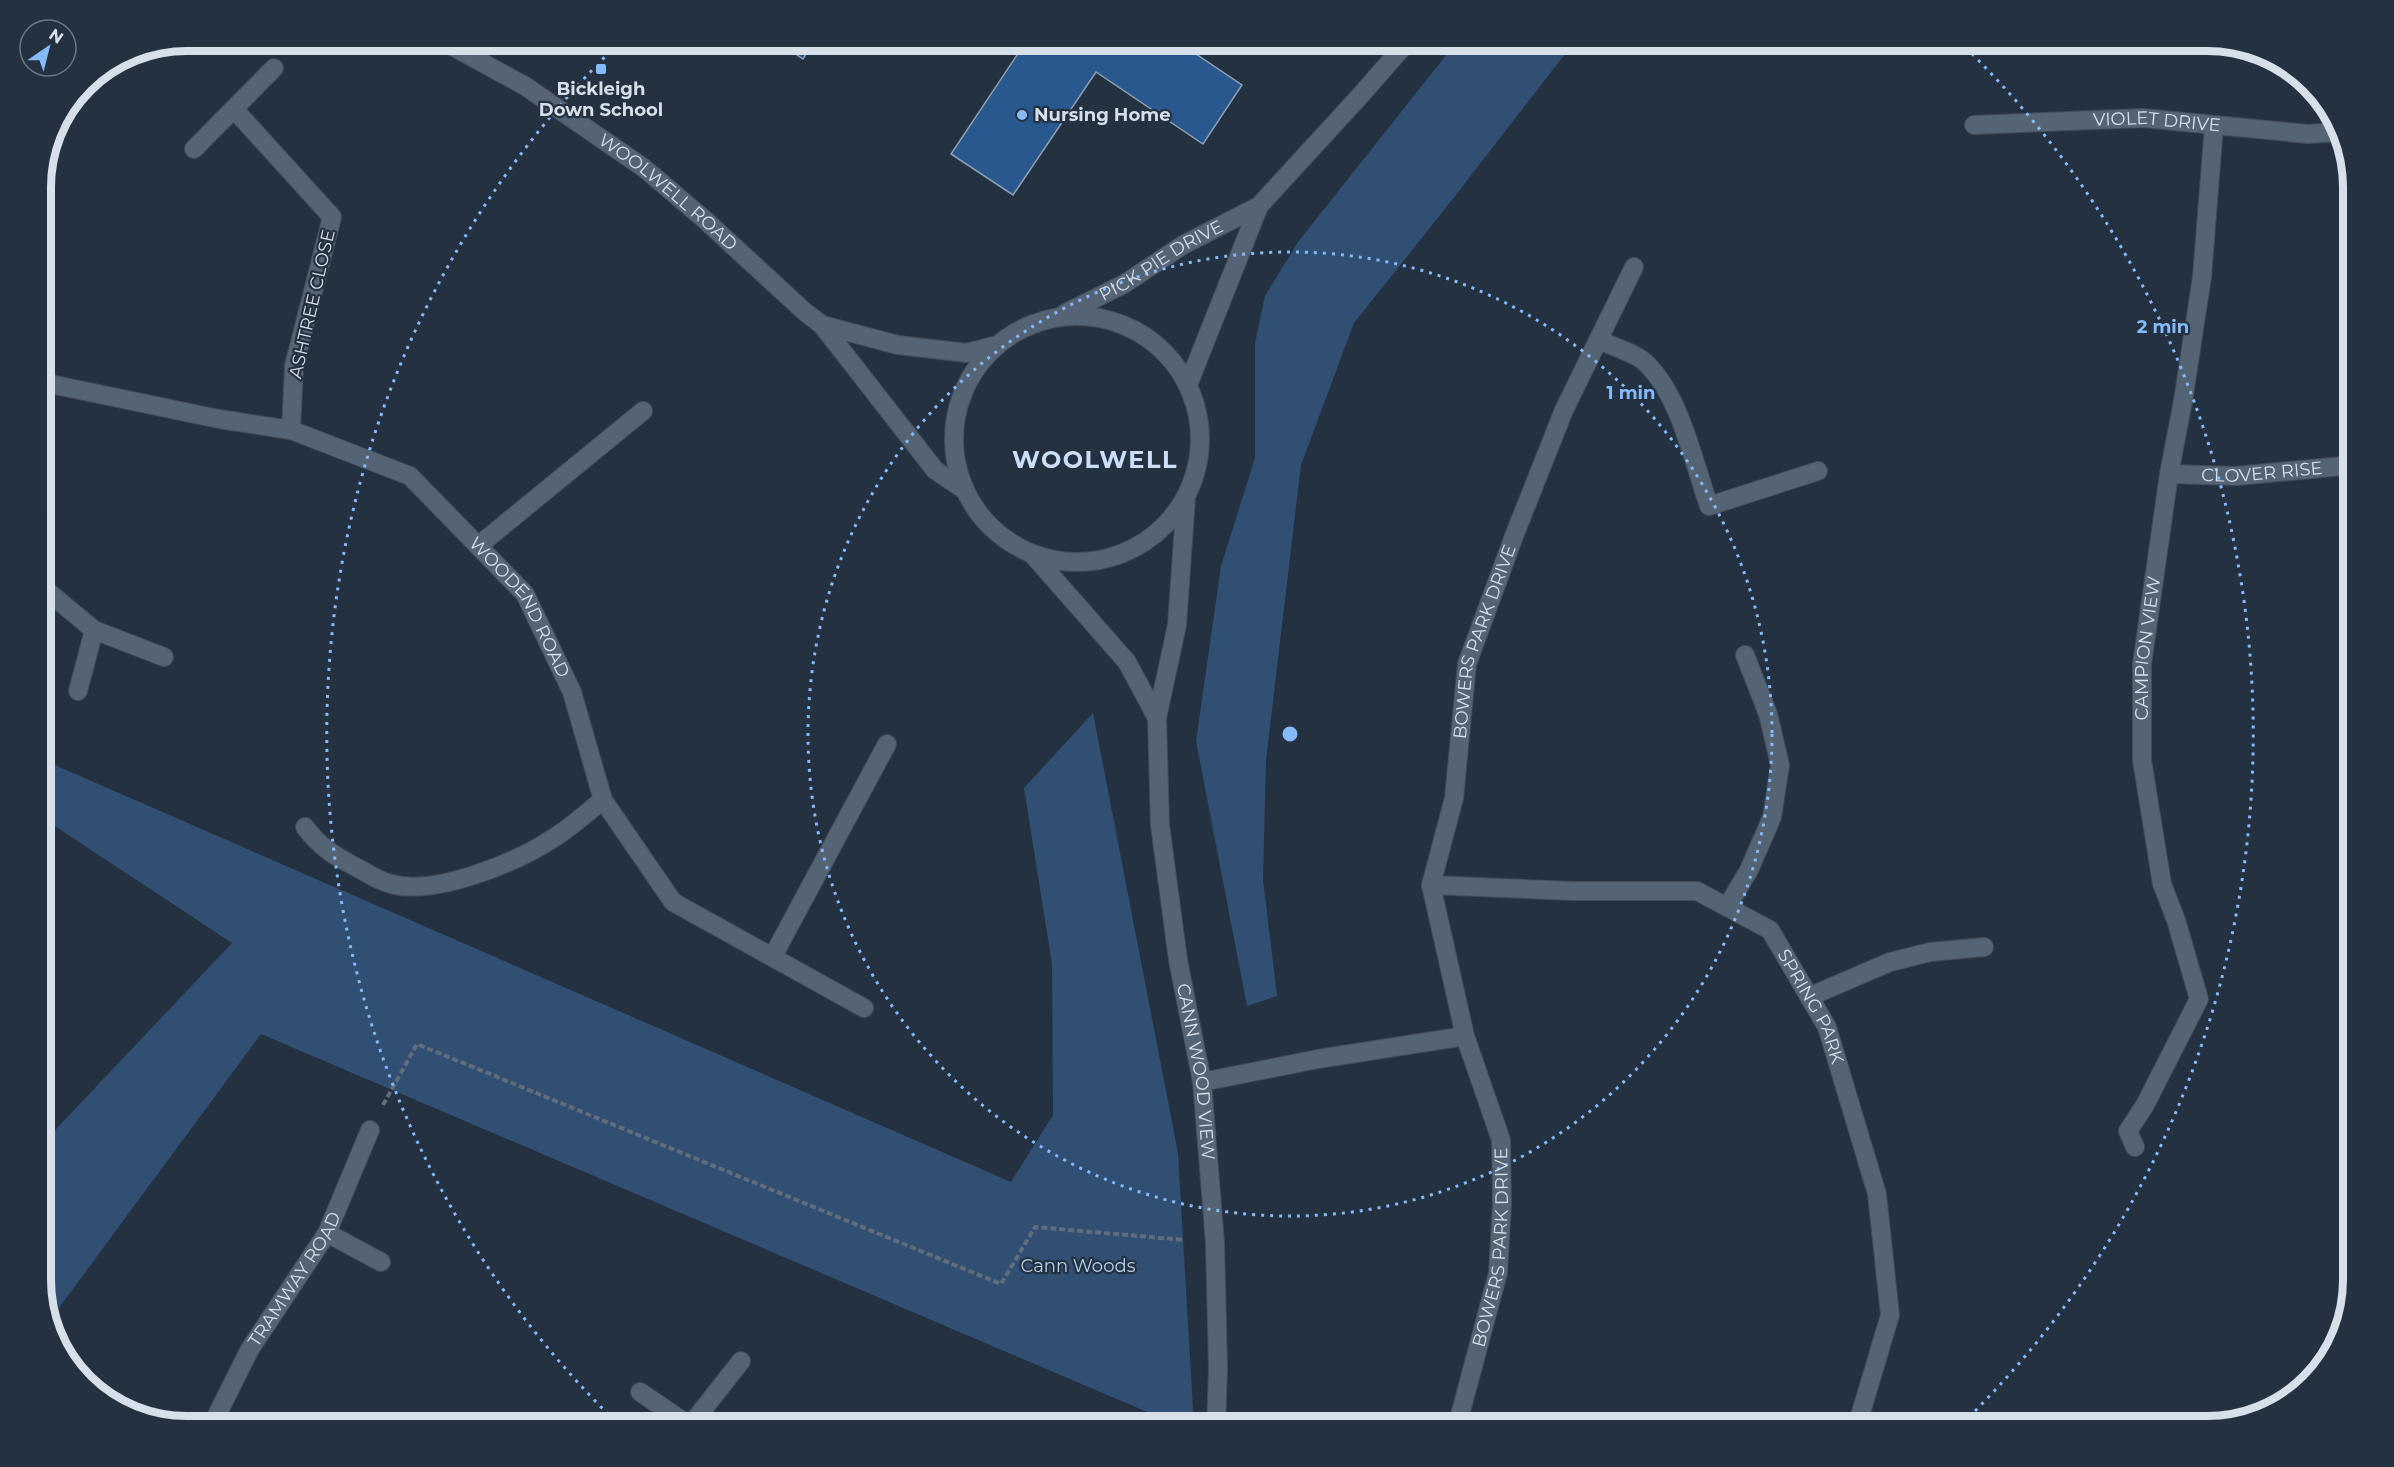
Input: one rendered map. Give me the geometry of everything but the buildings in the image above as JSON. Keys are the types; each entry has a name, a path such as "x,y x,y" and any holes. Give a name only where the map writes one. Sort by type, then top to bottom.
{"street":[{"name":"WOOLWELL ROAD","path":"461,51 525,87 644,168 704,219 822,325 935,470 963,489"},
{"name":"PICK PIE DRIVE","path":"1188,385 1259,206 1394,51"},
{"path":"194,149 274,68"},
{"name":"ASHTREE CLOSE","path":"234,109 332,217 294,366 291,430"},
{"name":"VIOLET DRIVE","path":"1974,125 2143,118 2308,134 2331,132"},
{"name":"CAMPION VIEW","path":"2135,1147 2128,1131 2145,1105 2199,999 2176,920 2162,884 2142,760 2142,664 2169,474 2202,278 2214,126"},
{"name":"PICK PIE DRIVE","path":"1063,315 1124,284 1183,246 1259,206"},
{"name":"BOWERS PARK DRIVE","path":"1460,1416 1498,1273 1503,1204 1500,1140 1465,1036 1431,885 1454,798 1467,664 1564,410 1634,267"},
{"path":"1063,315 1101,317 1137,330 1167,354 1188,385 1200,422 1199,461 1186,498 1165,526 1136,548 1103,560 1067,562 1033,555 991,529 963,489 952,439 963,387 993,346 1026,325 1063,315"},
{"name":"WOOLWELL ROAD","path":"822,325 898,345 921,348 967,353 993,346"},
{"path":"1598,340 1638,357 1653,370 1672,398 1709,506 1818,471"},
{"name":"WOODEND ROAD","path":"51,385 219,419 291,430 410,476 525,594 572,692 603,800 673,902 864,1008"},
{"path":"478,546 643,411"},
{"name":"CLOVER RISE","path":"2169,474 2237,476 2343,466"},
{"name":"CANN WOOD VIEW","path":"1186,498 1177,625 1157,718 1160,825 1178,960 1202,1082 1215,1243 1218,1369 1216,1416"},
{"name":"CANN WOOD VIEW","path":"1033,555 1127,662 1157,718"},
{"path":"51,594 94,630 164,657"},
{"path":"78,691 94,630"},
{"path":"1727,907 1749,870 1772,817 1780,765 1768,714 1745,656"},
{"path":"772,956 887,744"},
{"path":"304,827 329,853 388,884 410,887 459,880 519,857 552,839 603,800"},
{"name":"SPRING PARK","path":"1431,885 1573,891 1697,891 1770,930 1827,1027 1877,1194 1890,1315 1860,1416"},
{"path":"1810,996 1890,962 1930,952 1984,947"},
{"path":"1202,1082 1318,1059 1465,1036"},
{"name":"TRAMWAY ROAD","path":"217,1416 250,1349 327,1233 370,1130"},
{"path":"327,1233 381,1262"},
{"path":"698,1416 741,1361"},
{"path":"640,1392 675,1416"}],"path":[{"path":"370,1130 417,1044 1001,1284 1035,1227 1215,1243"}],"green space":[{"path":"1450,51 1567,51 1354,323 1301,465 1266,760 1263,880 1277,996 1247,1006 1196,741 1221,566 1255,458 1255,343 1265,296 1298,242"},
{"name":"Cann Woods","path":"1093,713 1178,1153 1193,1416 1157,1416 261,1034 56,1313 51,1288 51,1134 232,943 51,824 51,763 1011,1182 1053,1115 1052,964 1024,788"}],"place":[{"name":"Bickleigh Down School","path":"601,69"},
{"name":"Nursing Home","path":"1022,115"}],"district":[{"name":"WOOLWELL","path":"1095,460"}]}
